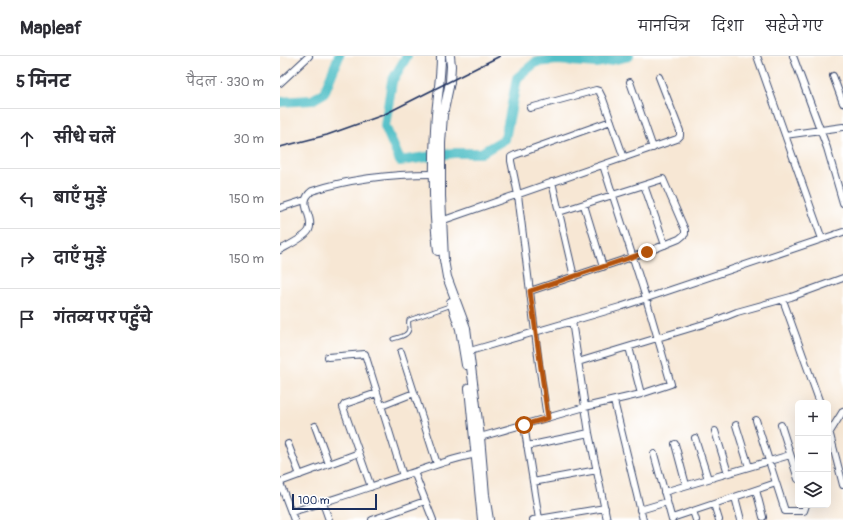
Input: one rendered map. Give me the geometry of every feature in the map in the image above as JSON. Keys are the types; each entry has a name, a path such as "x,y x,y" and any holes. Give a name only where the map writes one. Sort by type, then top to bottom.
{"street":[{"path":"281,80 309,56"},
{"path":"441,56 435,127 437,142 436,236 442,280 460,328 474,431 489,520"},
{"path":"437,142 450,82 450,56"},
{"path":"757,56 822,240"},
{"path":"793,56 827,148 843,203"},
{"path":"834,76 843,103"},
{"path":"441,221 677,139 680,136 680,131 659,77"},
{"path":"630,82 653,148"},
{"path":"530,108 596,90 599,91 624,158"},
{"path":"548,418 535,331 518,195 511,161 512,157 515,155 611,122"},
{"path":"785,134 843,127"},
{"path":"480,437 585,407 641,394 671,384 646,298 603,165"},
{"path":"280,250 304,235 309,230 310,225 305,200 308,194 312,191 352,180 436,170"},
{"path":"436,170 444,260 447,277 462,316 470,351 480,437 479,454 482,520"},
{"path":"530,291 633,257 665,245 683,237 685,234 685,230 663,179 559,212"},
{"path":"552,182 574,277"},
{"path":"644,185 665,245"},
{"path":"280,208 305,200"},
{"path":"584,205 603,267"},
{"path":"470,351 646,298 843,233"},
{"path":"578,362 717,320 737,312 783,300 843,278"},
{"path":"783,300 819,400"},
{"path":"572,321 589,433 607,520"},
{"path":"629,347 641,394"},
{"path":"401,352 437,464"},
{"path":"328,358 365,354 402,476"},
{"path":"371,487 343,407 345,404 377,393"},
{"path":"381,406 414,393"},
{"path":"614,401 642,520"},
{"path":"831,427 843,411"},
{"path":"756,420 785,511 804,511 805,508"},
{"path":"524,425 533,482 536,520 605,508"},
{"path":"781,425 796,472"},
{"path":"315,426 329,464"},
{"path":"736,426 749,467"},
{"path":"715,431 728,473"},
{"path":"528,446 589,433"},
{"path":"831,436 843,485"},
{"path":"695,438 708,479"},
{"path":"288,444 300,475"},
{"path":"674,444 686,485"},
{"path":"294,520 280,482 359,453"},
{"path":"291,512 323,503 437,464 463,456 479,454"},
{"path":"654,454 672,519 776,483"},
{"path":"664,492 790,455"},
{"path":"533,482 597,470"},
{"path":"414,472 433,520"},
{"path":"756,490 764,518"},
{"path":"735,497 741,520"},
{"path":"372,520 425,501"},
{"path":"640,510 667,502"},
{"path":"323,503 329,520"},
{"path":"714,504 719,520"},
{"path":"693,511 696,520"}],"lane":[{"path":"393,339 407,334 409,331 408,322 413,317 452,306"}],"waterway":[{"path":"280,102 312,100 324,93 339,56"},
{"path":"407,56 392,81 385,126 400,161 453,153 481,153 505,139 517,78 536,62 558,60 596,63 629,56"}],"railway":[{"path":"280,147 327,135 383,115 500,56"}],"route":[{"path":"524,425 548,418 539,364 530,291 647,252"}]}
